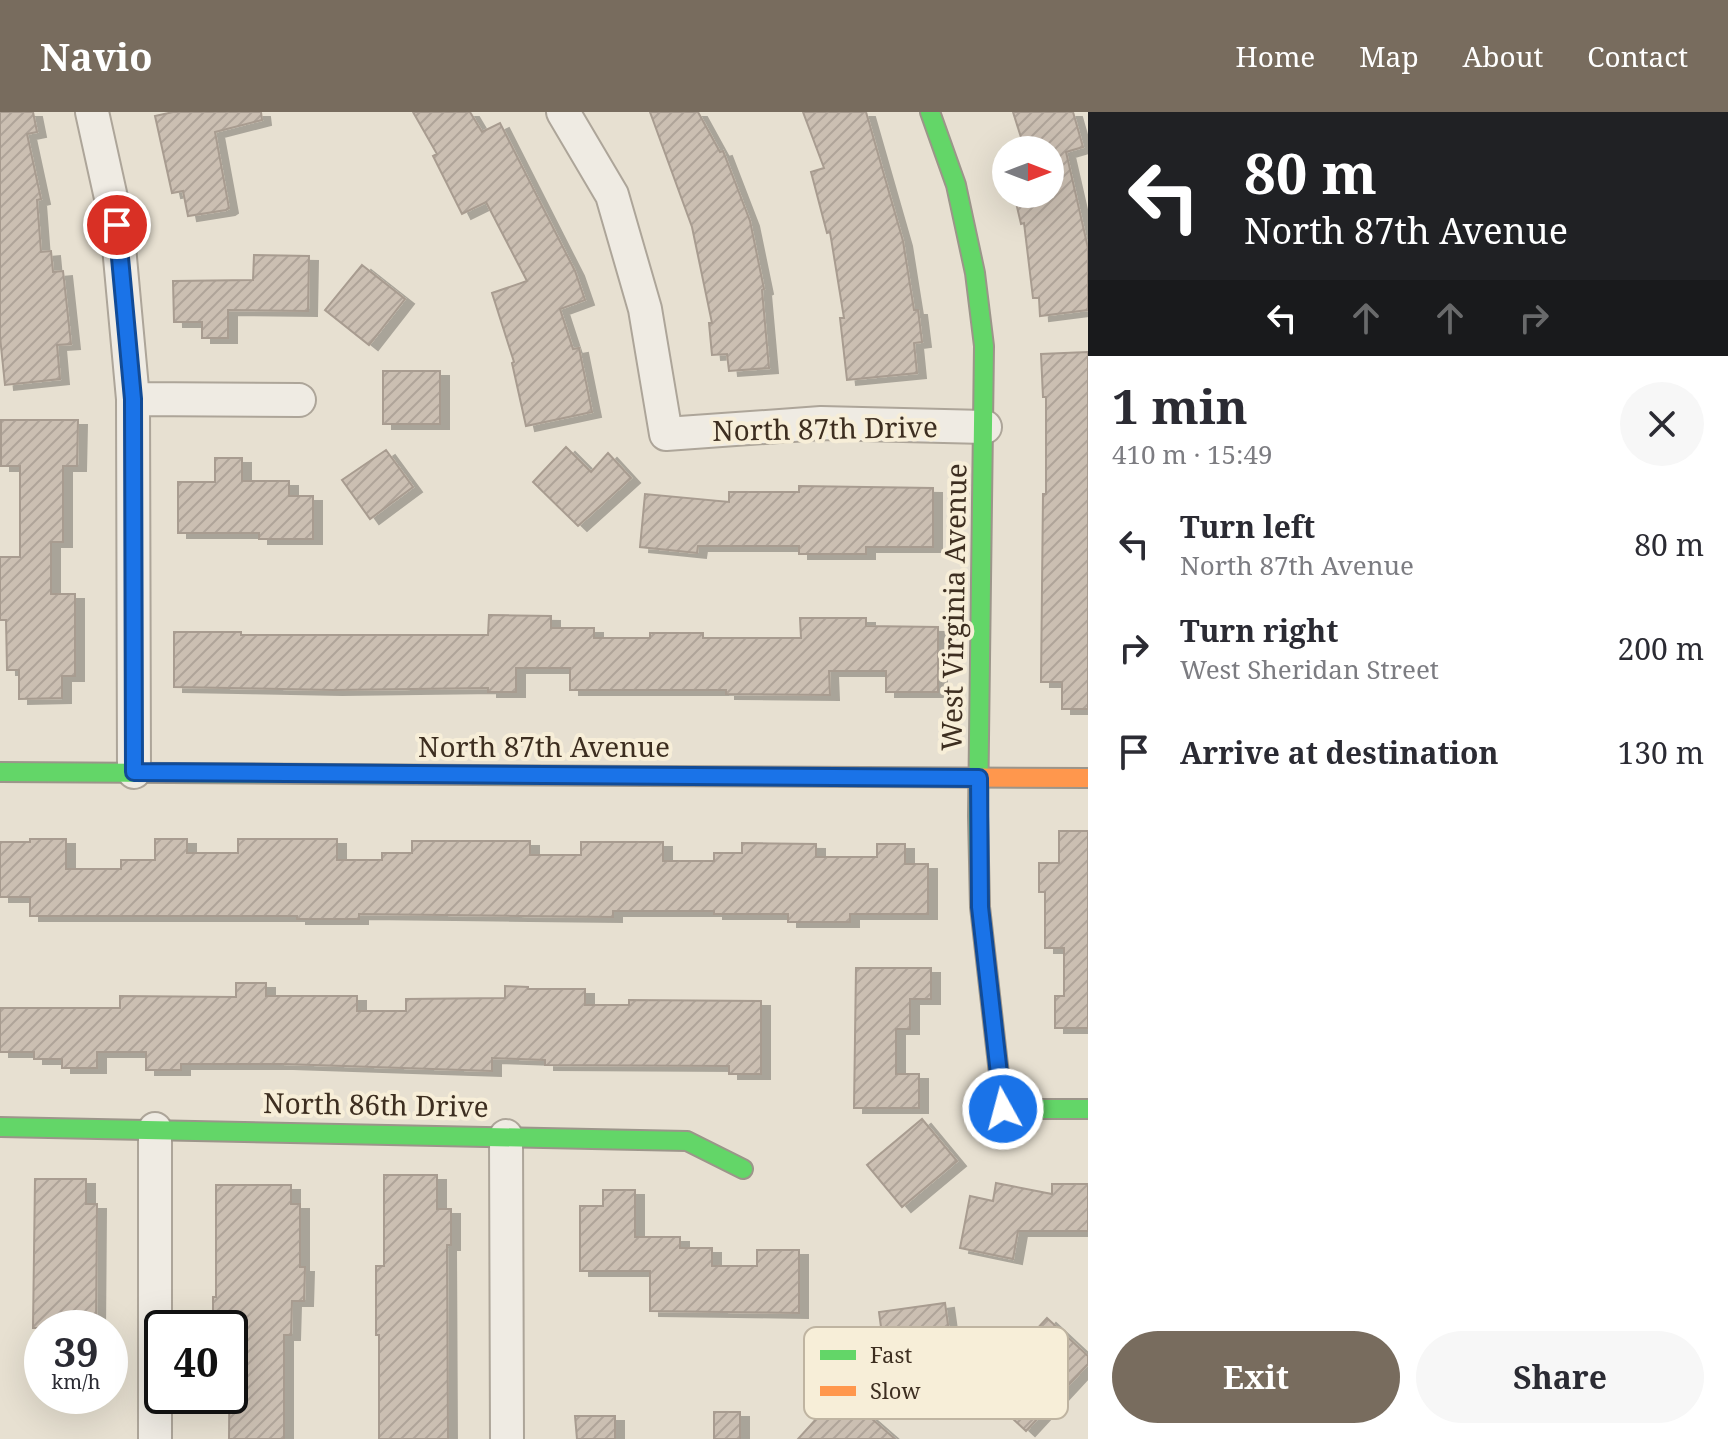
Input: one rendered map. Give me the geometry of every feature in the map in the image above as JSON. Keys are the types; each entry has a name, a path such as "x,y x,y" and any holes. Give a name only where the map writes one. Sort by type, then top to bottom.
{"street":[{"path":"92,112 117,225 133,399 134,772"},
{"name":"North 87th Drive","path":"563,112 612,195 645,309 666,434 821,423 985,427"},
{"name":"West Virginia Avenue","path":"930,112 956,185 975,273 984,346 980,907 1003,1109 1088,1109"},
{"path":"133,399 299,400"},
{"name":"North 87th Avenue","path":"0,772 1088,778"},
{"name":"North 86th Drive","path":"0,1127 687,1141 743,1169"},
{"path":"155,1129 155,1439"},
{"path":"506,1136 507,1439"}],"building":[{"path":"0,112 33,112 37,132 27,134 41,199 37,200 41,252 51,251 53,272 63,271 71,344 57,345 60,379 5,385 0,337"},
{"path":"173,112 261,112 262,120 215,132 229,208 226,210 188,216 183,191 172,193 155,116"},
{"path":"413,112 470,112 482,132 500,123 575,271 585,300 560,309 573,349 579,348 592,412 526,426 514,362 492,293 527,281 486,202 462,214 433,156 437,154"},
{"path":"650,112 698,112 720,152 723,151 750,221 764,289 769,368 729,371 727,354 712,355 709,323 712,323 692,227"},
{"path":"803,112 866,112 903,241 914,310 918,310 922,342 914,343 917,373 847,380 840,318 844,318 830,232 827,233 811,172 824,168"},
{"path":"1013,112 1073,112 1083,147 1066,152 1088,248 1088,310 1040,316 1039,298 1033,298 1024,223 1021,224 1017,208 1064,208 1064,136 1021,136"},
{"path":"254,255 309,256 308,311 228,310 228,338 202,338 202,322 174,322 173,281 253,280"},
{"path":"362,265 405,299 369,345 325,310"},
{"path":"1088,352 1088,709 1062,709 1062,682 1041,682 1046,397 1043,397 1041,354"},
{"path":"383,371 440,371 440,424 383,424"},
{"path":"1,420 78,420 77,466 63,466 63,542 51,542 51,594 75,594 75,676 62,676 62,698 19,699 19,670 7,670 6,620 0,620 0,557 20,557 20,466 1,466"},
{"path":"566,447 591,472 608,453 631,478 578,526 533,482"},
{"path":"386,450 413,487 370,519 342,480"},
{"path":"215,458 242,458 242,481 289,481 289,496 313,496 313,539 259,539 259,533 178,533 178,482 215,482"},
{"path":"799,486 933,488 933,547 866,547 866,554 799,554 799,546 698,546 697,553 640,547 645,494 729,502 729,492 799,492"},
{"path":"489,615 551,616 551,628 594,628 594,638 650,638 650,633 703,633 703,638 801,638 800,618 866,618 866,626 938,627 938,692 886,692 886,671 829,671 830,695 726,694 726,690 570,690 570,668 516,668 516,692 488,692 488,688 333,690 174,687 174,632 488,635"},
{"path":"1059,831 1088,831 1088,1028 1055,1028 1055,996 1064,996 1064,948 1045,948 1045,892 1039,892 1039,863 1059,863"},
{"path":"30,839 66,839 66,869 121,869 121,860 155,860 155,839 187,839 187,853 238,853 238,839 337,839 337,860 382,860 382,853 412,853 412,841 530,841 530,855 581,855 581,842 663,842 663,861 714,861 714,853 742,853 742,843 816,844 816,857 877,857 877,844 905,844 905,864 928,864 928,914 850,914 850,922 788,922 788,914 714,914 714,911 613,911 613,917 359,914 359,919 297,919 297,916 30,916 30,897 0,897 0,842 30,842"},
{"path":"856,968 931,968 931,999 910,999 910,1029 896,1029 896,1074 919,1074 919,1108 854,1108"},
{"path":"236,983 266,983 266,996 357,996 357,1011 406,1011 406,999 505,998 505,986 585,989 585,1005 629,1005 629,1000 761,1001 761,1074 729,1074 729,1066 545,1065 545,1060 492,1058 492,1071 284,1064 181,1064 181,1070 146,1070 146,1052 97,1052 97,1068 62,1068 62,1059 34,1059 34,1052 0,1052 0,1008 120,1008 120,996 236,997"},
{"path":"922,1119 957,1161 902,1207 867,1165"},
{"path":"384,1175 437,1175 437,1209 451,1209 451,1245 447,1245 448,1439 379,1439 376,1266 384,1266"},
{"path":"35,1179 86,1179 86,1204 97,1204 96,1310 33,1310"},
{"path":"996,1183 1052,1194 1052,1184 1088,1184 1088,1231 1018,1231 1013,1259 960,1248 970,1196 993,1201"},
{"path":"216,1185 291,1185 291,1204 300,1204 300,1267 305,1267 304,1301 292,1301 291,1335 284,1335 284,1439 229,1439 229,1414 248,1414 248,1310 213,1310 213,1297 216,1297"},
{"path":"603,1190 635,1190 635,1237 680,1237 680,1248 712,1248 712,1266 757,1266 757,1250 799,1250 799,1313 650,1311 650,1271 580,1271 580,1206 603,1206"},
{"path":"945,1303 948,1327 881,1327 879,1312"},
{"path":"1047,1318 1057,1327 1039,1327"},
{"path":"1068,1337 1088,1356 1088,1364 1068,1386"},
{"path":"714,1412 740,1412 740,1439 714,1439"},
{"path":"575,1416 615,1416 615,1439 577,1439"},
{"path":"816,1419 872,1419 895,1439 798,1439"},
{"path":"1013,1419 1037,1419 1026,1431"}],"traffic: fast":[{"path":"930,112 956,185 975,273 984,346 978,816 980,907 1003,1109 1088,1109"},
{"path":"0,772 645,776"},
{"path":"0,1127 687,1141 743,1169"}],"traffic: slow":[{"path":"645,776 1088,778"}],"route":[{"path":"117,225 133,399 134,772 979,778 980,907 1003,1109"}]}
